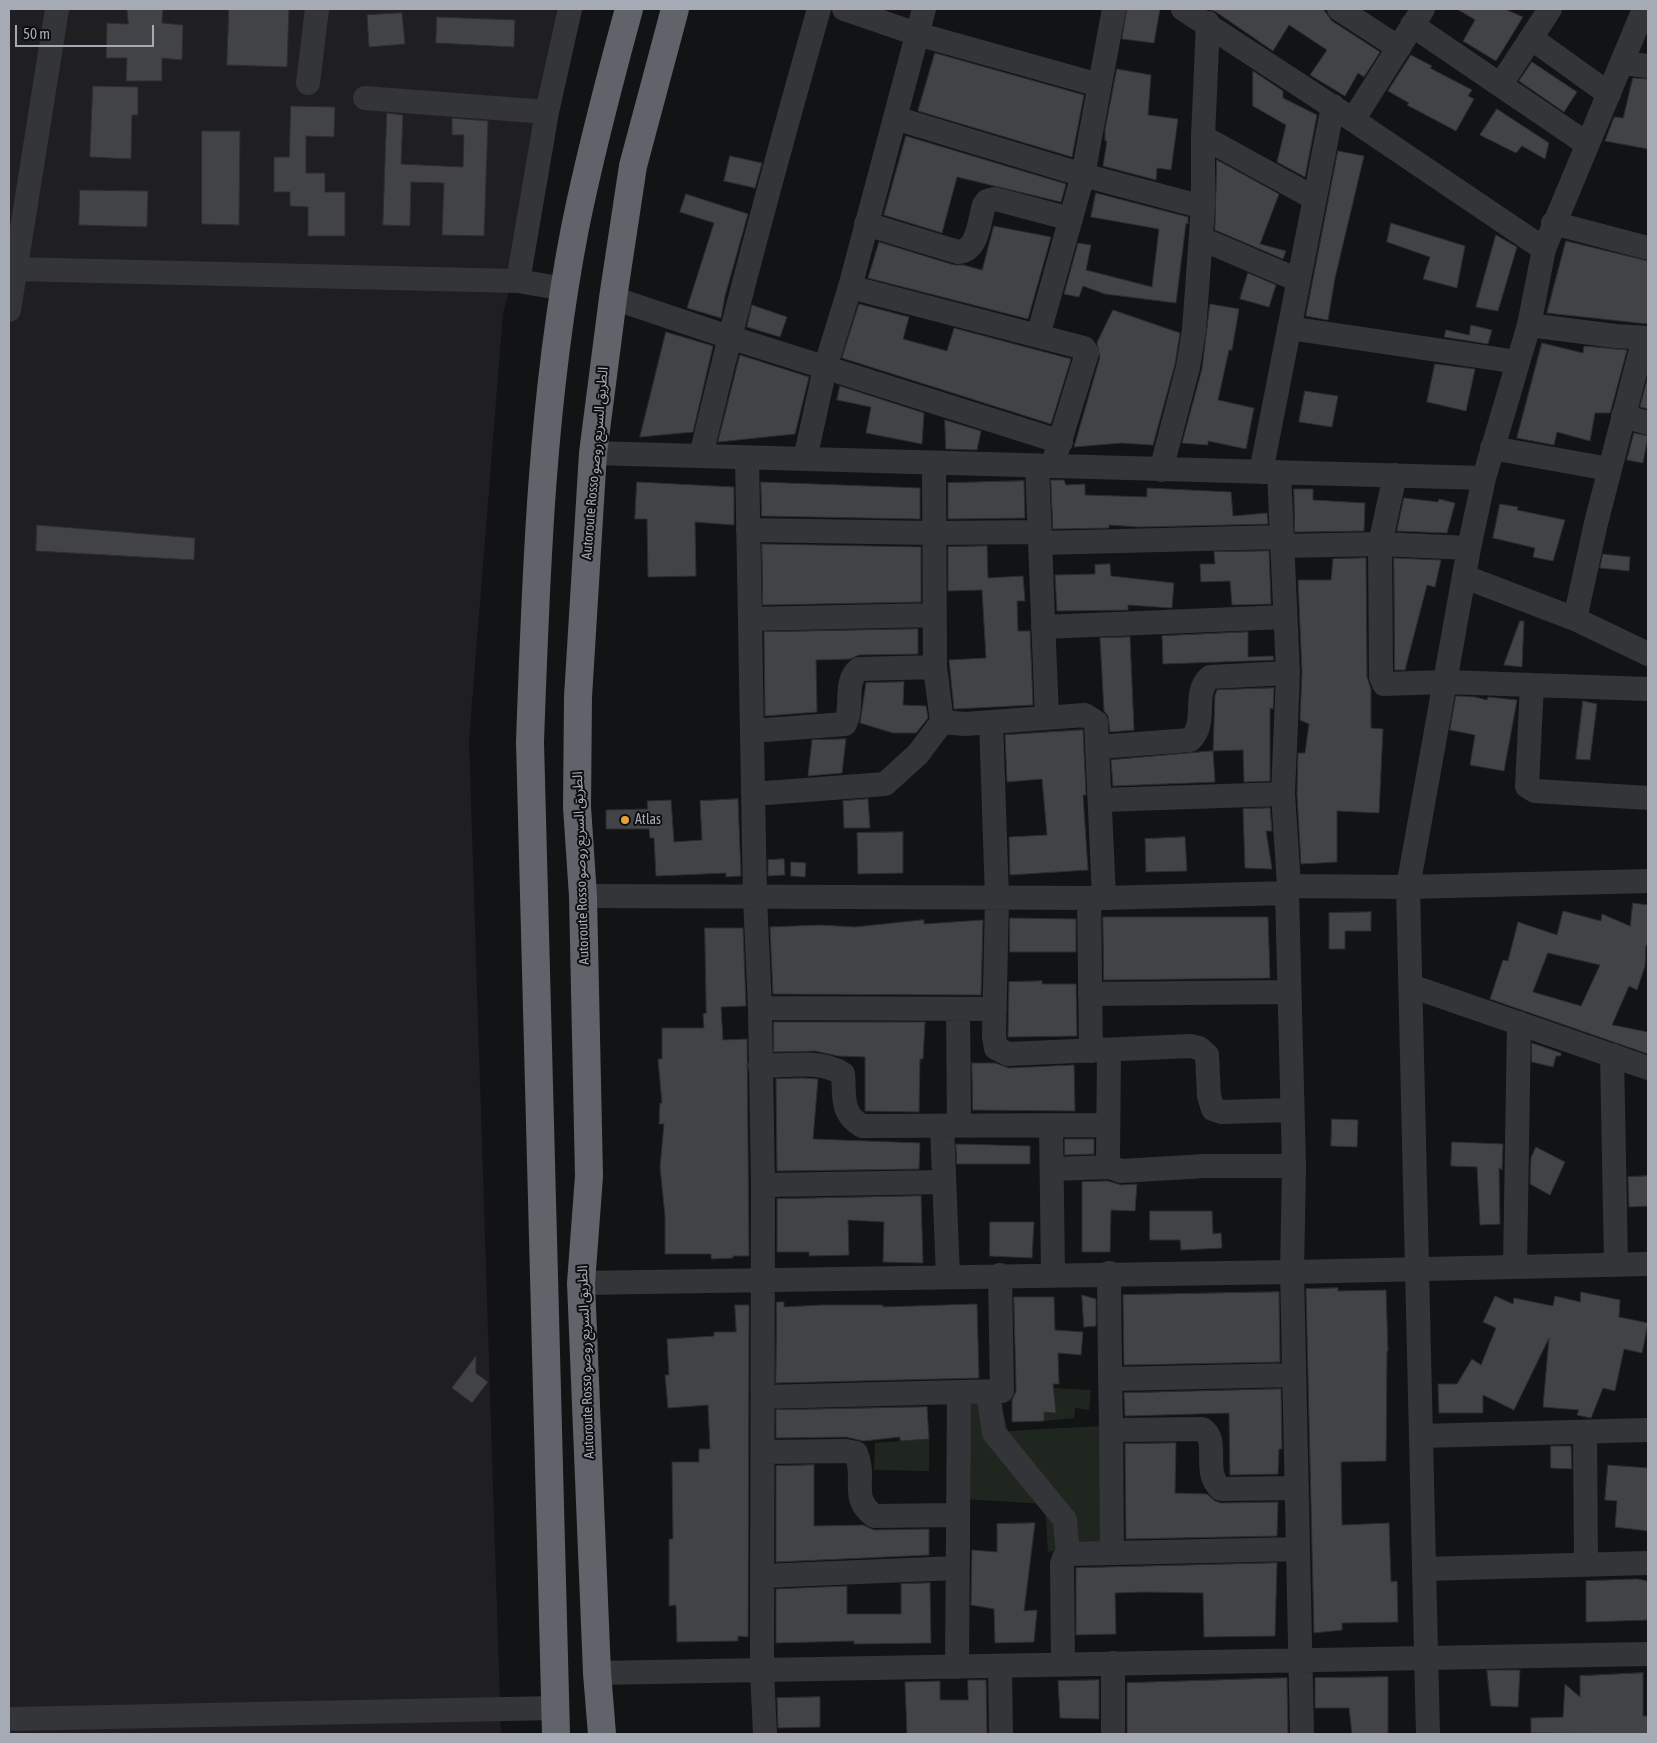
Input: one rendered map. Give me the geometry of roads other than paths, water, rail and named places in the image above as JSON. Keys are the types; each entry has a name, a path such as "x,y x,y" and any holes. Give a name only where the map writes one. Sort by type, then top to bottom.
{"highway":[{"path":"556,1721 530,742 539,504 565,289 589,162 629,9"},
{"name":"Autoroute Rosso الطريق السريع روصو","path":"602,1734 597,1673 581,1283 589,1176 583,896 578,807 578,697 593,453 612,298 633,166 675,9"}],"street":[{"path":"9,310 14,269 57,9"},
{"path":"308,83 317,9"},
{"path":"518,281 547,112 570,9"},
{"path":"702,456 729,337 762,207 819,9"},
{"path":"844,9 917,34 1099,85"},
{"path":"805,459 825,368 850,287 924,9"},
{"path":"1038,336 1083,175 1114,9"},
{"path":"1183,9 1208,23 1544,249"},
{"path":"1339,9 1399,48"},
{"path":"1501,84 1550,9"},
{"path":"1428,1734 1408,887 1469,548 1492,448 1529,325 1544,249 1553,223 1623,63 1644,9"},
{"path":"1353,120 1418,17 1501,84 1587,144"},
{"path":"1161,470 1188,367 1194,330 1202,239 1203,137 1208,23"},
{"path":"1532,38 1609,94"},
{"path":"1623,63 1648,66"},
{"path":"365,98 547,112"},
{"path":"1302,1734 1292,1272 1294,1166 1284,794 1288,673 1282,541 1270,472 1289,328 1332,106"},
{"path":"895,118 1083,175 1203,207"},
{"path":"1203,137 1314,198"},
{"path":"866,224 958,252 966,251 972,246 984,205 988,201 995,199 1071,220"},
{"path":"1553,223 1648,248"},
{"path":"1202,239 1298,280"},
{"path":"14,269 518,281 565,289"},
{"path":"850,287 1084,348 1087,353 1061,442 1044,466 1040,537 1047,718"},
{"path":"612,298 825,368 1061,442"},
{"path":"1529,325 1646,338 1609,470 1575,619"},
{"path":"1289,328 1518,362"},
{"path":"1623,416 1648,423"},
{"path":"1492,448 1609,470"},
{"path":"593,453 1484,478"},
{"path":"747,458 755,898 760,1008 763,1184 762,1671 765,1734"},
{"path":"753,794 885,784 918,754 942,722 935,667 934,463"},
{"path":"1395,475 1380,544 1381,681 1384,684 1445,682 1648,689"},
{"path":"748,530 1282,541 1469,548"},
{"path":"1465,577 1575,619 1648,654"},
{"path":"750,619 935,615"},
{"path":"1043,627 1286,617"},
{"path":"752,731 845,724 848,717 851,678 859,669 935,667"},
{"path":"1098,747 1190,740 1197,734 1200,724 1200,691 1203,683 1210,677 1288,673"},
{"path":"1532,685 1527,786 1535,791 1648,798"},
{"path":"942,722 965,724 1084,715 1096,722 1100,800 1090,994 1100,1051 1108,1125 1110,1167"},
{"path":"991,722 997,897 994,1036 996,1048 1008,1054 1190,1046 1199,1048 1208,1055 1209,1096 1213,1109 1222,1112 1292,1110"},
{"path":"1100,800 1284,794"},
{"path":"583,896 1096,898 1288,890 1648,881"},
{"path":"1410,986 1648,1068"},
{"path":"1090,994 1289,992"},
{"path":"760,1008 995,1009"},
{"path":"948,1276 944,1182 958,1009"},
{"path":"1515,1266 1519,1023"},
{"path":"1612,1055 1616,1264"},
{"path":"760,1066 822,1066 834,1068 843,1074 846,1108 850,1119 862,1126 1108,1125"},
{"path":"1051,1125 1053,1274"},
{"path":"1053,1169 1110,1167 1120,1171 1205,1166 1294,1166"},
{"path":"763,1184 944,1182"},
{"path":"581,1283 1053,1274 1292,1272 1648,1264"},
{"path":"1109,1274 1112,1552"},
{"path":"763,1397 998,1392 1003,1388 1000,1275"},
{"path":"1110,1374 1114,1379 1294,1375"},
{"path":"988,1392 994,1433 1064,1520 1068,1554"},
{"path":"957,1667 958,1393"},
{"path":"1111,1425 1118,1430 1202,1429 1207,1432 1211,1439 1211,1477 1220,1489 1297,1488"},
{"path":"1421,1436 1648,1430"},
{"path":"1585,1432 1586,1564"},
{"path":"762,1452 846,1451 856,1453 861,1464 860,1499 864,1508 874,1516 958,1515"},
{"path":"1063,1664 1062,1564 1068,1554 1298,1548"},
{"path":"1424,1569 1648,1563"},
{"path":"762,1576 957,1568"},
{"path":"597,1673 957,1667 1000,1668 1063,1664 1426,1656 1648,1654"},
{"path":"1113,1663 1113,1734"},
{"path":"1000,1668 1001,1734"},
{"path":"9,1719 556,1721"}],"place":[{"name":"Atlas","path":"625,820"}]}
